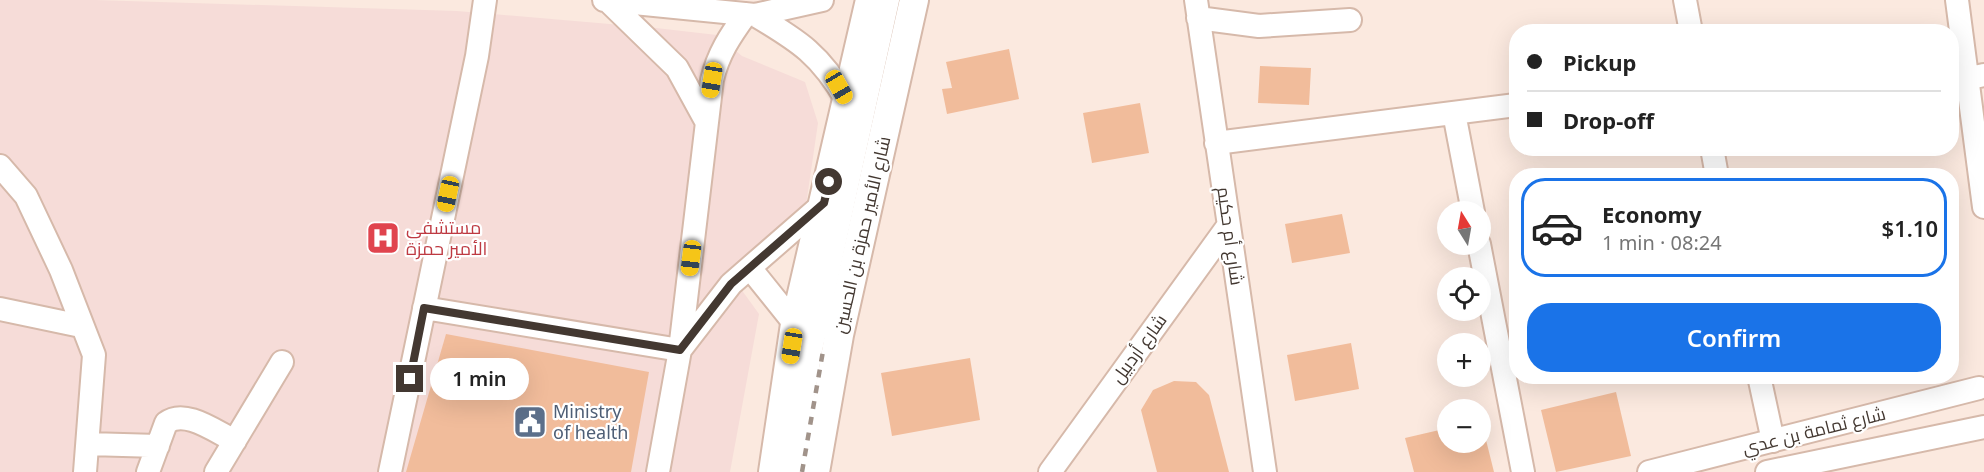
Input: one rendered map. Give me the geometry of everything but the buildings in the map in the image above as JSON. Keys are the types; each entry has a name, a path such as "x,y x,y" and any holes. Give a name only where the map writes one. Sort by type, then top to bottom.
{"main road":[{"path":"772,472 795,324 870,0"},
{"name":"شارع الأمير حمزة بن الحسين","path":"815,472 839,335 914,0"}],"street":[{"path":"390,472 477,56 485,0"},
{"path":"605,0 750,14 822,0"},
{"path":"605,0 677,68 706,121"},
{"path":"791,472 812,350 888,0"},
{"path":"802,472 823,351 898,0"},
{"path":"1685,0 1690,24"},
{"path":"1957,0 1984,207"},
{"path":"1197,9 1259,26 1294,26 1350,20"},
{"name":"شارع أم حكيم","path":"1197,9 1266,468"},
{"path":"750,14 813,54 831,73 847,101"},
{"path":"658,472 680,350 706,121 717,58 750,14"},
{"path":"1216,143 1509,106"},
{"path":"1454,113 1471,201"},
{"path":"0,166 26,196 61,270 94,356 85,472"},
{"path":"680,350 731,284 824,203"},
{"name":"شارع أردبيل","path":"1050,472 1228,226"},
{"path":"1481,255 1523,472"},
{"path":"750,268 795,324"},
{"path":"424,308 680,350"},
{"path":"0,309 81,326"},
{"path":"216,472 282,362"},
{"path":"1981,383 1977,402 1984,420"},
{"name":"شارع ثمامة بن عدي","path":"1649,472 1773,441 1981,383"},
{"path":"1761,384 1773,441"},
{"path":"148,472 166,423 178,417 191,420 235,441"},
{"name":"شارع ثمامة بن عدي","path":"1767,472 1984,427"},
{"path":"88,444 158,446"}],"shaded area":[{"name":"مستشفى الأمير حمزة","path":"0,0 95,0 457,11 656,28 717,35 742,56 805,82 818,123 806,205 728,271 759,314 730,472 0,472"}],"railway":[{"path":"802,472 823,351"}],"place":[{"name":"مستشفى الأمير حمزة","path":"383,238"},
{"name":"Ministry of health","path":"530,422"}],"route":[{"path":"410,379 424,308 680,350 731,284 824,203 829,182"}]}
